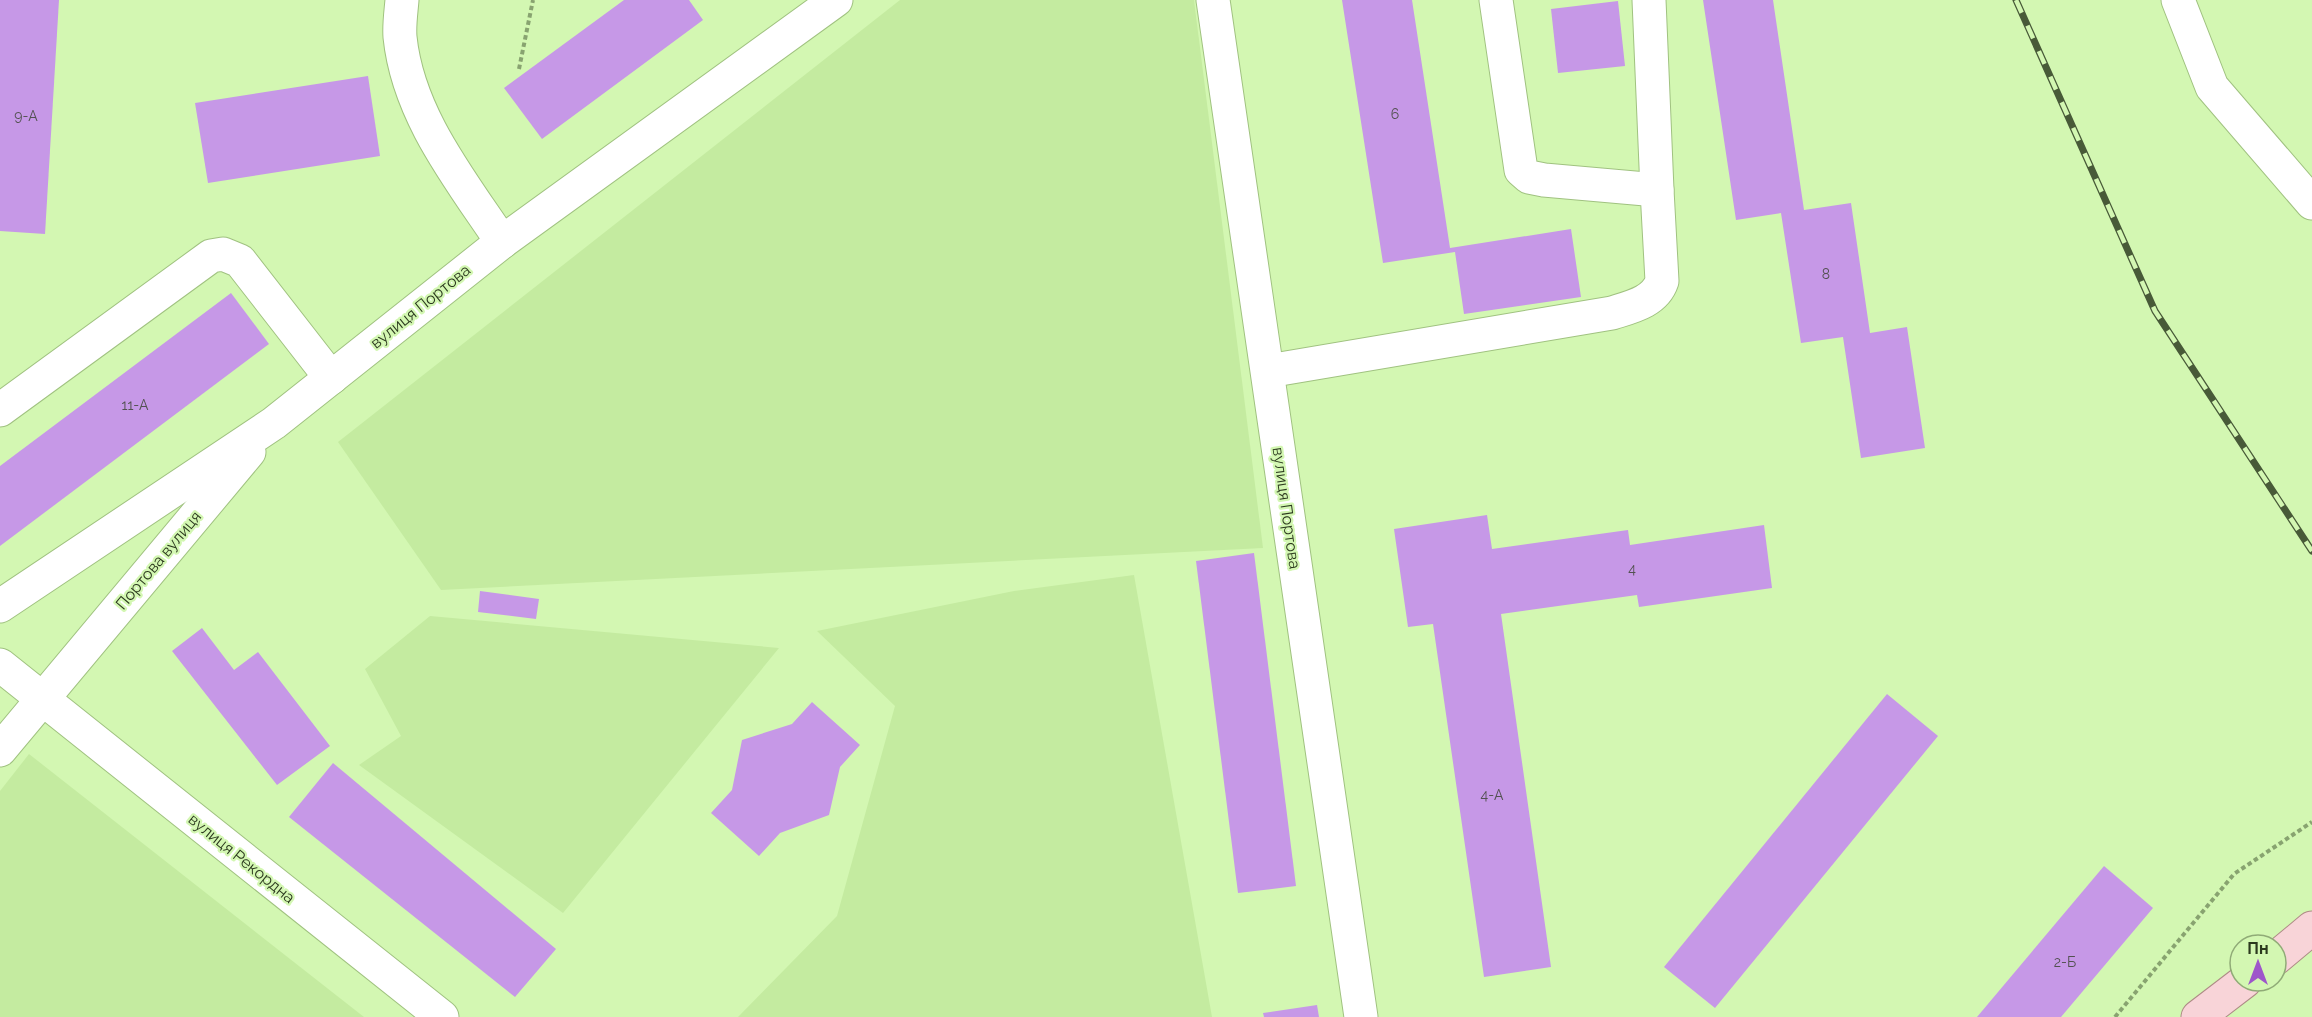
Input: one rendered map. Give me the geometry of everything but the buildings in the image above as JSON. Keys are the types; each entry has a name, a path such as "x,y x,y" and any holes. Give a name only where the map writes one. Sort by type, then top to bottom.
{"main road":[{"path":"2288,948 2312,928"},
{"path":"2198,1017 2229,993"}],"street":[{"path":"402,0 400,35 405,70 432,137 502,242"},
{"name":"вулиця Портова","path":"0,606 274,423 502,242 836,0"},
{"name":"вулиця Портова","path":"1213,0 1361,1017"},
{"path":"1496,0 1521,170 1524,174 1544,180 1657,190"},
{"path":"1268,371 1612,313 1637,305 1659,291 1662,281 1649,0"},
{"path":"2178,0 2212,87 2312,203"},
{"path":"0,410 211,256 223,254 240,261 331,378"},
{"name":"Портова вулиця","path":"0,750 274,423"},
{"path":"0,666 42,698"},
{"name":"вулиця Рекордна","path":"42,698 442,1017"}],"path":[{"path":"519,69 533,0"},
{"path":"2115,1017 2234,874 2312,822"}],"shaded area":[{"path":"900,0 1194,0 1263,548 441,590 338,442"},
{"path":"1134,575 1212,1017 738,1017 837,916 895,706 817,631 1014,591"},
{"path":"430,616 779,648 563,913 359,765 401,736 365,669"},
{"path":"29,754 364,1017 0,1017 0,791"}],"railway":[{"path":"2016,0 2155,311 2312,551"}]}
